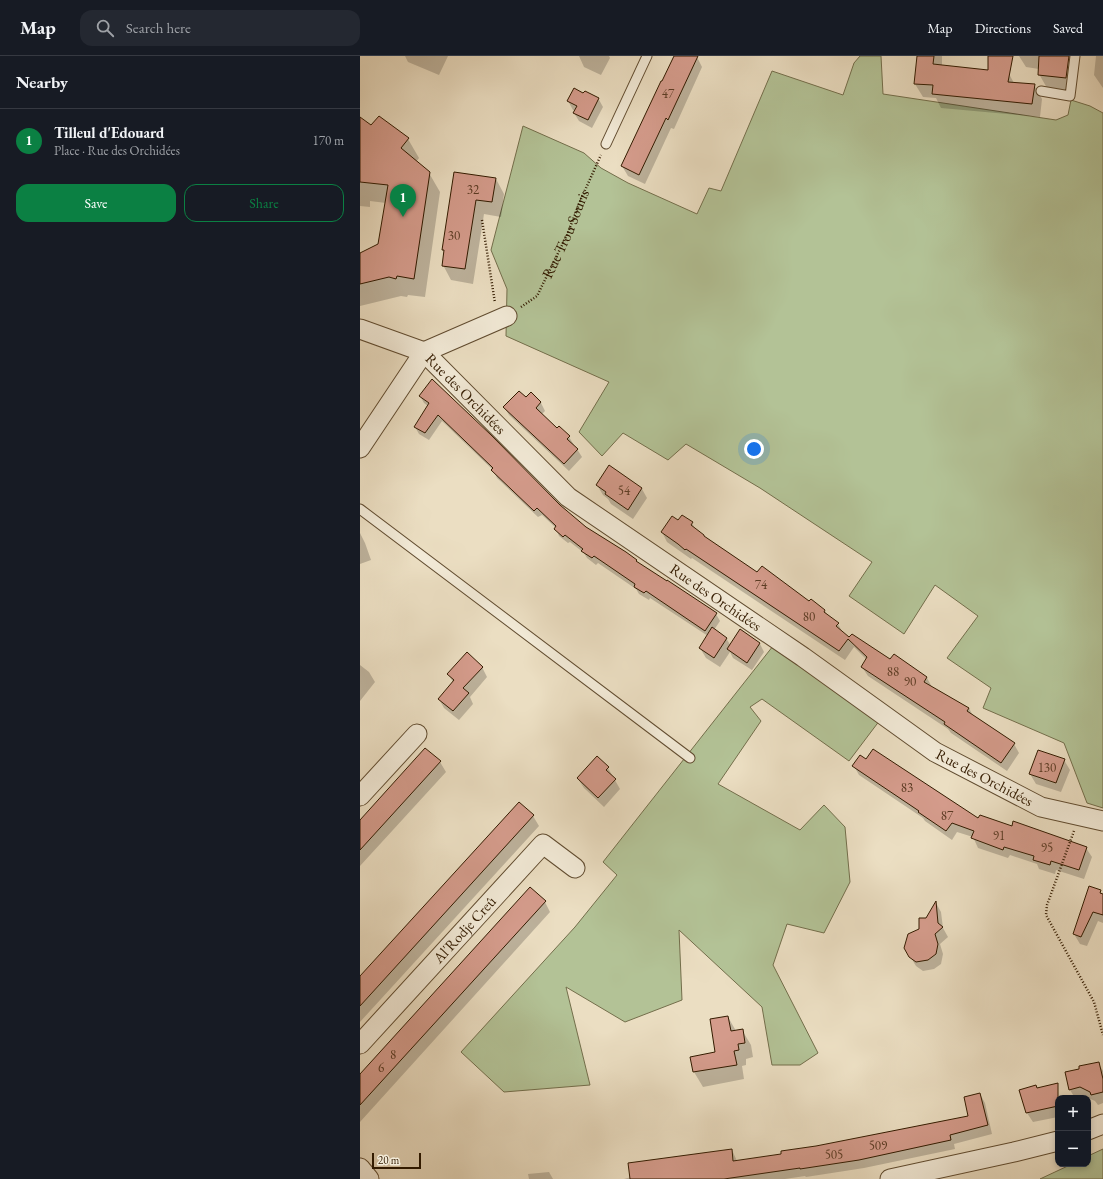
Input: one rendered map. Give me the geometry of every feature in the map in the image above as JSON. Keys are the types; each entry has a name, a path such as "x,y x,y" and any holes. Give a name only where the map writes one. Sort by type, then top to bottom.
{"street":[{"path":"360,448 424,352 502,318"},
{"name":"Rue des Orchidées","path":"360,329 424,352 568,497 803,657 935,752 1041,807 1103,821"},
{"path":"360,796 417,734"},
{"name":"Al'Rodje Creû","path":"360,1044 543,844 575,868"},
{"path":"1091,1129 1103,1124"},
{"path":"890,1179 1055,1142"},
{"path":"360,1168 369,1179"}],"lane":[{"path":"606,144 647,56"},
{"path":"1041,91 1070,96 1075,56"},
{"path":"360,509 690,758"}],"path":[{"name":"Rue Trou Souris","path":"502,318 537,296 567,234 606,144"},
{"path":"482,220 502,318"},
{"path":"1080,816 1047,905 1046,914 1094,1002 1103,1035"}],"green space":[{"path":"860,56 881,56 883,94 1056,120 1068,115 1071,100 1090,106 1103,113 1103,808 1087,803 1064,743 983,708 991,688 947,658 978,616 935,585 904,634 849,596 872,562 760,488 686,444 668,460 623,433 602,456 579,432 609,382 506,336 507,289 491,250 523,126 584,153 601,168 628,183 697,214 709,188 721,191 772,71 843,95 854,63"},
{"path":"773,646 880,720 849,761 762,699 750,707 761,721 718,784 800,830 824,805 845,827 850,882 824,933 787,924 773,965 818,1053 800,1065 772,1065 762,1007 679,930 682,1000 625,1022 566,987 590,1085 504,1092 461,1052 575,927 617,875 603,862"},
{"path":"1103,1149 1103,1179 1040,1179 1066,1167 1091,1167 1091,1155"}],"building":[{"path":"674,56 698,56 668,120 666,118 639,175 621,166"},
{"path":"917,56 934,56 933,64 988,70 988,56 1013,56 1008,82 1035,84 1032,104 932,94 933,85 914,84"},
{"path":"1039,56 1069,56 1066,78 1038,75"},
{"path":"574,88 583,93 585,91 599,98 588,120 573,113 577,106 567,101"},
{"path":"379,116 409,138 401,148 430,172 414,279 397,276 396,279 389,277 360,284 360,253 378,244 388,185 360,182 360,117 371,125"},
{"path":"454,172 496,178 492,202 476,200 465,269 442,266 444,250 442,250"},
{"path":"432,379 491,435 560,505 586,527 717,613 705,631 646,591 644,593 634,587 635,584 594,556 592,558 581,551 583,549 565,535 563,537 554,529 556,526 537,508 534,511 491,470 493,468 438,415 425,433 414,427 429,403 419,396"},
{"path":"519,391 526,397 531,392 541,402 536,408 557,428 559,426 570,436 567,439 578,449 564,464 503,407"},
{"path":"609,465 642,488 628,510 605,494 606,492 596,485"},
{"path":"682,515 693,522 691,525 704,536 757,572 762,566 809,601 811,599 825,610 824,612 839,623 836,626 849,637 852,634 890,659 894,654 927,677 924,682 969,708 967,711 1015,743 1001,763 944,724 945,722 861,667 867,657 848,639 839,651 686,549 685,550 661,532 672,516 678,520"},
{"path":"712,627 727,638 714,658 699,648"},
{"path":"740,629 760,643 747,663 727,649"},
{"path":"467,652 483,667 463,688 469,693 453,711 438,699 454,680 447,674"},
{"path":"425,748 441,761 360,850 360,820"},
{"path":"873,749 978,818 980,815 1012,826 1013,821 1087,847 1079,870 1051,861 1050,865 1033,860 1034,856 1004,847 1003,850 971,838 974,831 952,823 946,831 852,766 860,755 866,759"},
{"path":"1038,750 1065,759 1056,783 1029,774"},
{"path":"597,756 609,767 606,770 616,779 598,798 577,778"},
{"path":"519,802 534,815 360,1006 360,976"},
{"path":"1089,886 1101,890 1100,893 1103,894 1103,915 1093,912 1081,937 1073,934"},
{"path":"530,887 546,901 360,1105 360,1074"},
{"path":"936,901 938,923 943,927 935,934 938,944 936,954 928,960 916,962 909,957 904,948 908,934 919,929 919,918 926,918"},
{"path":"728,1016 731,1031 743,1029 745,1043 738,1044 739,1050 734,1051 737,1065 693,1072 690,1057 715,1052 710,1019"},
{"path":"1099,1062 1103,1079 1103,1092 1091,1095 1090,1092 1080,1087 1069,1090 1065,1072 1079,1069 1079,1066"},
{"path":"1058,1083 1058,1095 1055,1095 1055,1107 1026,1113 1019,1090 1036,1085 1037,1088"},
{"path":"980,1093 988,1125 950,1135 951,1140 859,1160 724,1179 630,1179 628,1163 732,1149 733,1161 781,1154 781,1151 816,1146 968,1116 964,1097"}],"place":[{"name":"Tilleul d'Edouard","path":"403,217"}]}
